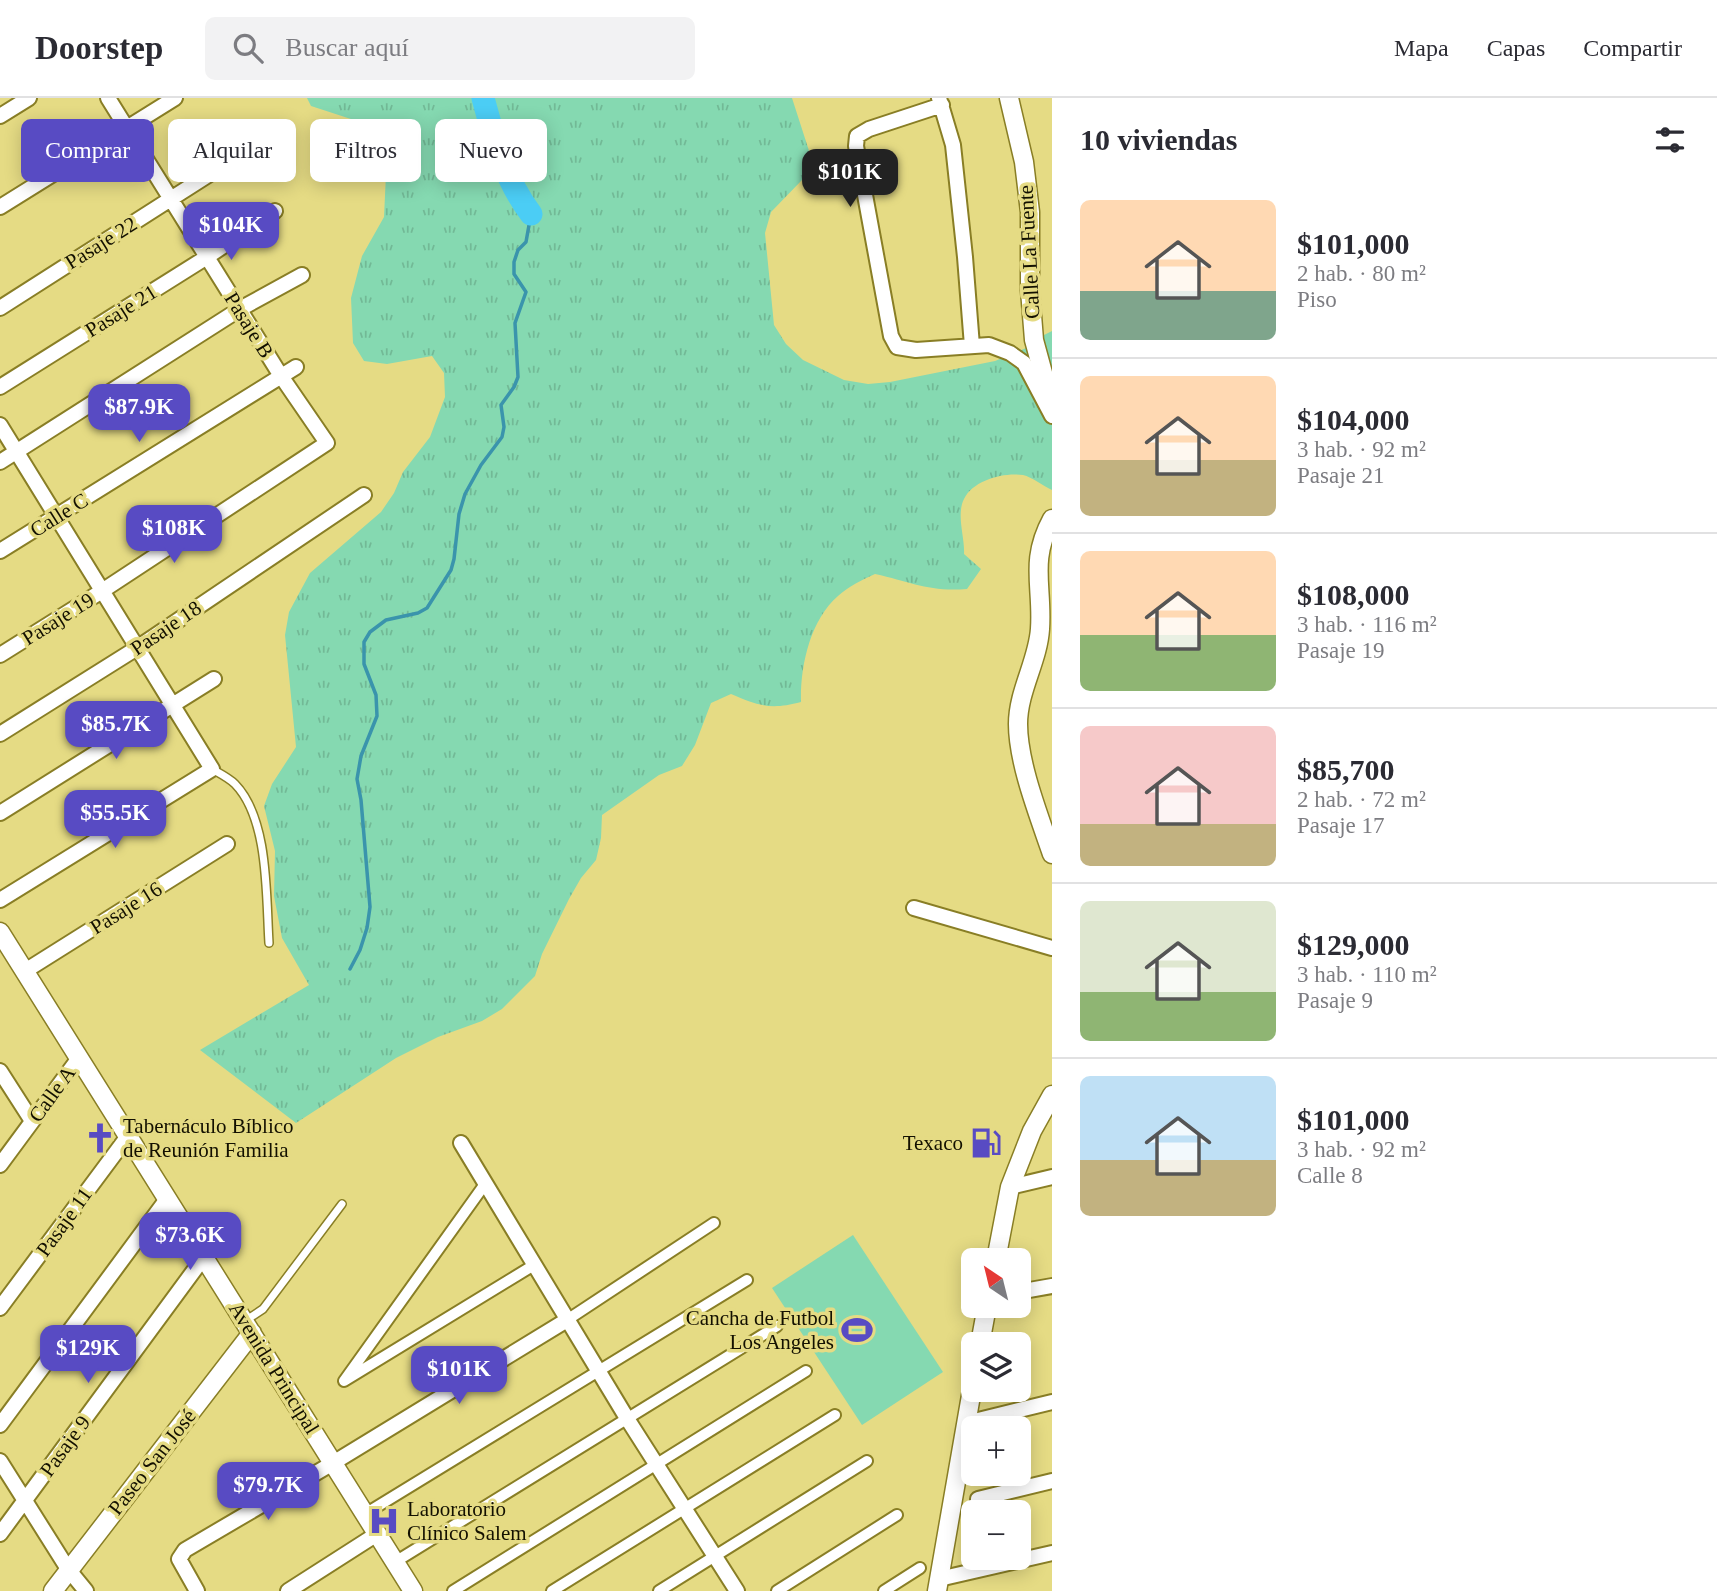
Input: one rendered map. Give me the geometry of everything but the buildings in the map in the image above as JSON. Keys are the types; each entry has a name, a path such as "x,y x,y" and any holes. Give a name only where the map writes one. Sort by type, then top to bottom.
{"street":[{"path":"0,116 29,98"},
{"name":"Pasaje B","path":"108,98 121,119"},
{"path":"141,119 175,98"},
{"name":"Calle La Fuente","path":"1009,98 1024,162 1030,212 1030,290 1034,340 1052,406"},
{"path":"972,346 953,145 941,102 857,136 856,146 891,336 897,347 916,350 989,345 1010,353 1024,363 1052,416"},
{"name":"Pasaje B","path":"154,172 281,376 327,443"},
{"path":"0,207 40,182"},
{"name":"Pasaje 22","path":"0,308 197,182"},
{"name":"Pasaje 21","path":"0,387 275,211"},
{"path":"0,462 240,310 302,275"},
{"name":"Calle C","path":"0,551 296,368"},
{"path":"0,425 212,769 0,900"},
{"name":"Pasaje 19","path":"0,655 103,591 327,443"},
{"name":"Pasaje 18","path":"0,734 138,648 364,495"},
{"path":"1052,519 1042,537 1038,562 1040,631 1018,723 1024,761 1052,854"},
{"path":"0,813 214,679"},
{"name":"Pasaje 16","path":"24,971 227,844"},
{"path":"914,908 1052,948"},
{"name":"Avenida Principal","path":"0,932 413,1591"},
{"name":"Calle A","path":"0,1165 79,1058"},
{"path":"0,1071 32,1121"},
{"path":"998,1248 1010,1187 1032,1131 1052,1095"},
{"name":"Pasaje 11","path":"0,1308 128,1136"},
{"path":"461,1143 628,1420 737,1591"},
{"path":"1010,1187 1052,1177"},
{"path":"485,1184 344,1381 534,1265"},
{"path":"0,1425 167,1199"},
{"path":"197,1591 179,1559 185,1550 567,1320 714,1223"},
{"name":"Pasaje 9","path":"0,1534 204,1257"},
{"path":"365,1514 747,1280"},
{"path":"1031,1290 1052,1286"},
{"path":"395,1562 777,1326"},
{"name":"Paseo San José","path":"53,1591 248,1327"},
{"path":"453,1591 806,1371"},
{"path":"995,1416 1052,1402"},
{"path":"552,1591 835,1415"},
{"path":"961,1452 938,1585 1052,1552"},
{"path":"0,1461 68,1569 86,1591"},
{"path":"659,1591 867,1461"},
{"path":"978,1499 1052,1481"},
{"path":"777,1591 897,1515"},
{"path":"288,1591 377,1534"},
{"path":"884,1591 920,1568"}],"lane":[{"path":"212,769 235,783 248,803 258,828 269,943"},
{"path":"248,1327 342,1204"}],"green space":[{"path":"307,98 792,98 811,157 803,179 771,212 765,233 774,325 786,344 803,360 844,380 868,384 995,361 1031,346 1034,340 1052,331 1052,490 1026,476 1015,474 982,482 968,492 961,512 964,554 981,569 967,589 931,588 875,574 842,592 828,606 814,631 802,674 801,702 765,706 731,694 711,703 695,745 682,766 659,775 602,815 596,860 569,899 542,954 535,976 502,1009 482,1021 438,1037 396,1058 296,1123 200,1050 309,985 282,938 274,896 275,851 264,806 272,784 296,747 285,635 289,612 310,573 381,512 394,493 403,472 430,437 445,397 444,373 432,356 387,364 364,361 353,343 351,298 362,256 384,217 386,182 421,182 421,119 351,119 311,106"},
{"name":"Cancha de Futbol Los Angeles","path":"853,1235 943,1372 862,1425 772,1288"}],"waterway":[{"path":"483,98 507,173 531,214"},
{"path":"350,969 360,950 370,907 357,779 361,756 377,716 376,695 364,664 364,642 370,632 386,620 418,613 427,608 451,570 459,514 465,494 481,465 502,437 504,427 501,405 518,377 515,323 526,292 514,274 514,262 518,250 526,242 531,214"}],"place":[{"name":"Tabernáculo Bíblico de Reunión Familia","path":"100,1138"},
{"name":"Texaco","path":"986,1143"},
{"name":"Cancha de Futbol Los Angeles","path":"857,1330"},
{"name":"Laboratorio Clínico Salem","path":"384,1521"}]}
